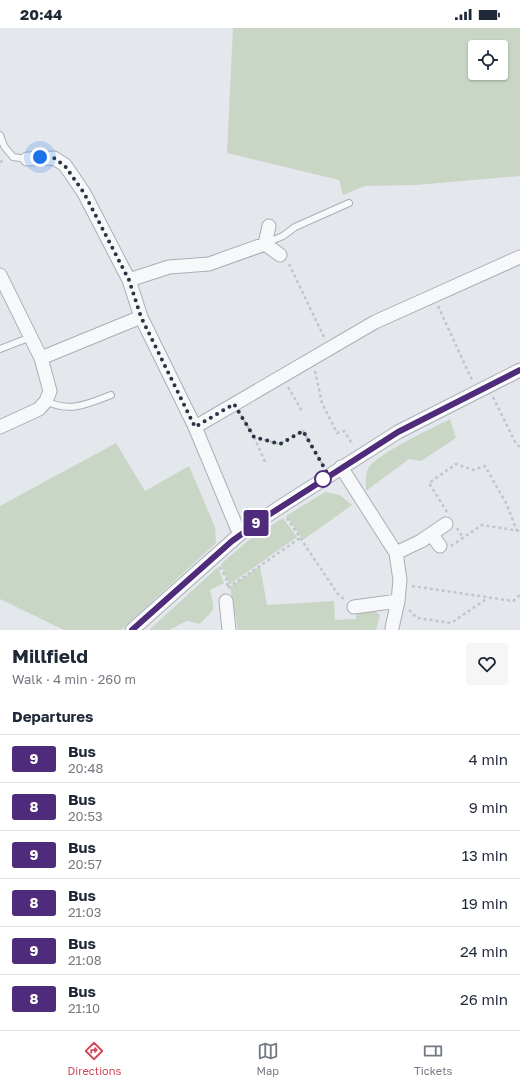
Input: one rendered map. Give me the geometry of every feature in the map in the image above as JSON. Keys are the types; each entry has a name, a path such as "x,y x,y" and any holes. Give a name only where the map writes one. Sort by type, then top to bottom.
{"street":[{"path":"27,159 40,157 54,158 65,166 87,198 129,280 141,317 195,427 237,528 241,533"},
{"path":"264,244 269,226"},
{"path":"129,280 169,267 209,264 264,244"},
{"path":"264,244 280,255"},
{"path":"195,427 375,322 520,257"},
{"path":"0,275 41,358 50,391 46,401 39,409 0,427"},
{"path":"41,358 141,317"},
{"path":"132,630 241,533 359,455 398,432 520,370"},
{"path":"341,467 396,552 399,584 398,602 392,628"},
{"path":"396,552 421,542 447,519"},
{"path":"431,534 445,546"},
{"path":"226,602 229,630"},
{"path":"354,607 398,602"}],"lane":[{"path":"0,134 4,146 13,157 27,159"},
{"path":"264,244 283,236 295,227 349,203"},
{"path":"0,349 31,337"},
{"path":"46,401 57,407 74,407 88,404 111,395"}],"path":[{"path":"280,255 289,263 330,348"},
{"path":"433,296 483,388 516,444 520,447"},
{"path":"311,359 318,378 322,403 337,433 344,431 359,455"},
{"path":"282,376 302,411"},
{"path":"234,404 254,437 266,464"},
{"path":"254,437 280,444 303,431 329,476"},
{"path":"447,519 429,483 456,464 473,470 485,466 506,503 519,531"},
{"path":"280,507 337,593 354,607"},
{"path":"445,546 482,525 519,531"},
{"path":"228,588 300,538"},
{"path":"214,556 226,578 228,588 226,602"},
{"path":"399,584 514,601 520,594"},
{"path":"398,602 417,618 451,623 489,597"}],"green space":[{"path":"233,28 520,28 520,176 416,185 365,186 343,195 339,180 227,153"},
{"path":"450,419 456,438 421,461 409,459 366,491 367,471 381,456"},
{"path":"116,443 145,491 189,466 215,527 216,543 121,630 64,630 0,599 0,506"},
{"path":"325,492 340,495 352,505 303,540 286,516"},
{"path":"283,518 297,537 229,585 221,564 250,539"},
{"path":"260,566 267,605 334,601 335,620 356,619 356,611 372,609 380,615 376,630 238,630 230,587"},
{"path":"218,567 224,583 210,590 213,610 200,624 187,621 169,630 149,630"}],"bus line":[{"name":"9","path":"132,630 241,533 359,455 398,432 520,370"}],"route":[{"path":"40,157 54,158 65,166 73,175 84,193 129,280 141,317 195,427 234,404 254,437 280,444 303,431 329,476 323,479"}]}
